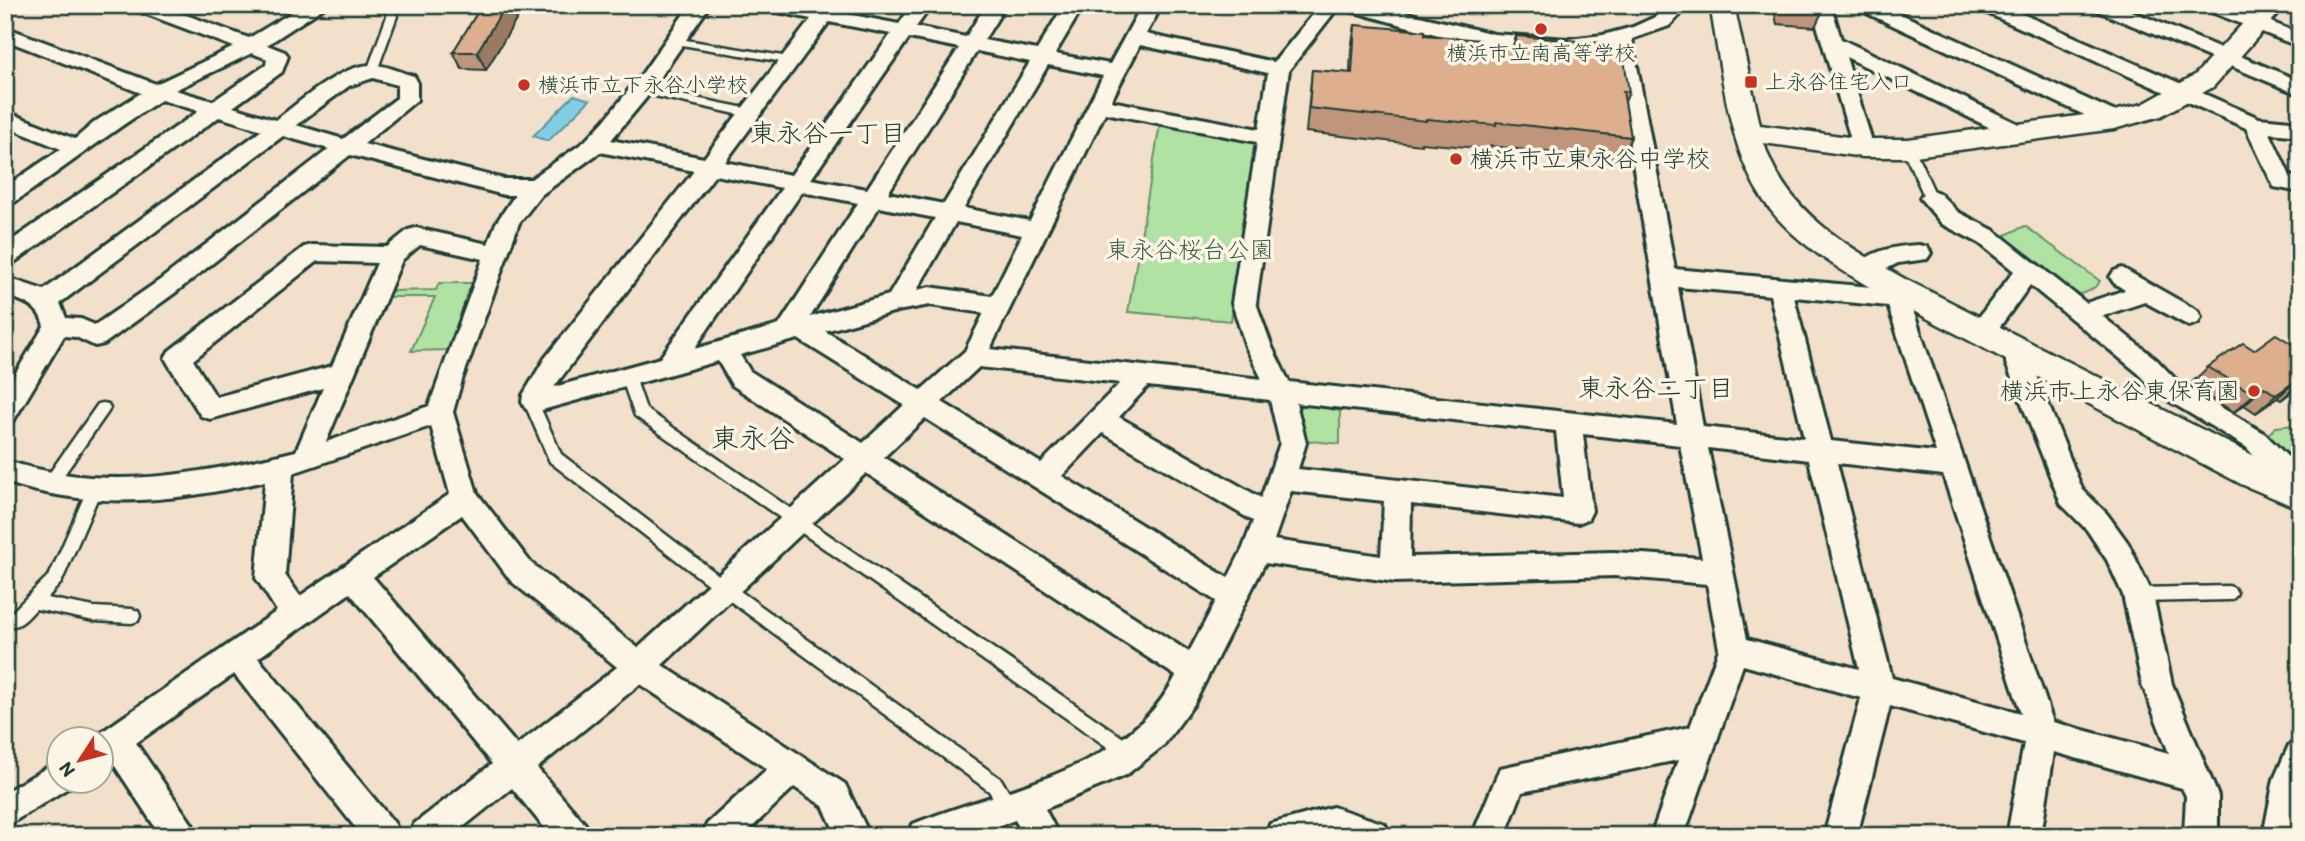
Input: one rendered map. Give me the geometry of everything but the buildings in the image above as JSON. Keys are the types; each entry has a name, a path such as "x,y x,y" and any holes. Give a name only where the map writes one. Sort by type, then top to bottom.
{"street":[{"path":"5,257 275,68 278,56 140,5"},
{"path":"5,198 78,148 104,126 187,74 251,46 318,5"},
{"path":"700,5 641,90 595,144 535,187 513,209 501,233 497,254 449,380 440,412 465,498 521,572 638,666 834,795 854,836"},
{"path":"771,5 827,10 904,31 1116,72"},
{"path":"668,366 922,5"},
{"path":"795,331 873,198 996,5"},
{"path":"897,302 1074,5"},
{"path":"426,836 638,666 974,357 1098,105 1152,5"},
{"path":"925,836 1076,782 1115,764 1152,736 1183,694 1257,550 1293,443 1281,392 1259,348 1244,303 1279,69 1331,5"},
{"path":"1350,5 1499,41 1583,45 1622,37 1657,24 1673,15 1680,5"},
{"path":"1722,5 1757,165 1780,203 1822,241 1896,293 1982,332 2296,494"},
{"path":"1821,5 1863,148"},
{"path":"1865,5 2114,120"},
{"path":"1985,5 2255,124 2300,129"},
{"path":"2100,5 2300,89"},
{"path":"2211,5 2265,14 2300,41"},
{"path":"534,402 554,365 710,166 827,10"},
{"path":"1748,132 1863,148 1908,148 2114,120 2152,110 2204,81 2265,14"},
{"path":"5,33 158,92 279,128 504,187 535,187"},
{"path":"1622,37 1692,437 1734,649 1667,836"},
{"path":"1135,38 1279,69"},
{"path":"1832,42 2021,134"},
{"path":"44,303 342,81 372,71 407,81 407,100 168,286 95,337 81,328 56,326"},
{"path":"1098,105 1267,137"},
{"path":"5,118 78,148"},
{"path":"2255,124 2282,182 2300,185"},
{"path":"595,144 1037,230"},
{"path":"1931,198 1950,218 1987,237 2147,366 2168,388 2255,440 2280,467 2296,494"},
{"path":"296,614 270,578 293,462 342,373 393,255 416,236 497,254"},
{"path":"342,373 210,409 178,358 312,253 393,255"},
{"path":"1866,271 1893,255 1919,253"},
{"path":"1982,332 2028,270"},
{"path":"1664,277 1780,288 1896,293"},
{"path":"2122,277 2189,317"},
{"path":"5,286 39,298 52,310 56,326 5,413"},
{"path":"1780,288 1879,688 1840,836"},
{"path":"2081,314 2147,292"},
{"path":"1896,293 2036,711 2039,732 2024,836"},
{"path":"534,402 897,302 930,296 1000,306"},
{"path":"795,331 921,404 1233,596"},
{"path":"725,350 741,377 863,459 1195,672"},
{"path":"2019,351 2019,363 2071,496 2097,522 2118,552 2138,595 2157,684 2202,796 2202,836"},
{"path":"974,357 1954,465"},
{"path":"1043,479 1142,376"},
{"path":"5,471 49,485 94,490 163,487 293,462 375,439 440,412"},
{"path":"1101,419 1269,517"},
{"path":"1283,479 1578,512 1568,423"},
{"path":"1395,570 1398,493"},
{"path":"116,738 465,498"},
{"path":"1257,550 1395,570 1614,564 1718,572"},
{"path":"353,575 573,836"},
{"path":"1734,649 2193,775"},
{"path":"237,655 383,836"},
{"path":"1488,836 1511,779 1701,740"},
{"path":"116,753 180,836"},
{"path":"2280,836 2290,779 2300,756"},
{"path":"719,836 792,768"},
{"path":"5,811 46,784"},
{"path":"1015,804 1043,836"},
{"path":"1282,836 1333,823 1373,836"}],"lane":[{"path":"372,71 392,16 388,5"},
{"path":"674,41 789,60"},
{"path":"641,90 750,113"},
{"path":"1908,148 1931,198"},
{"path":"628,377 640,412 1130,753"},
{"path":"534,402 534,409 555,458 724,588 995,785 1015,804"},
{"path":"49,485 103,408"},
{"path":"5,620 14,621 56,578 94,490"},
{"path":"2138,595 2229,593"},
{"path":"34,602 94,614 132,616"}],"green space":[{"name":"東永谷桜台公園","path":"1160,124 1258,140 1231,321 1128,312"},
{"path":"2025,226 2100,281 2097,285 2078,295 2069,295 1999,238"},
{"path":"439,283 478,283 449,350 411,351 435,297 387,297 390,291 436,290"},
{"path":"1308,404 1340,411 1340,444 1302,440 1299,414 1301,407"},
{"path":"2294,425 2300,429 2300,474 2264,438 2276,427"}],"water":[{"path":"574,95 590,100 548,141 533,136"}],"place":[{"name":"横浜市立南高等学校","path":"1541,29"},
{"name":"上永谷住宅入口","path":"1751,82"},
{"name":"横浜市立下永谷小学校","path":"524,85"},
{"name":"横浜市立東永谷中学校","path":"1456,159"},
{"name":"横浜市上永谷東保育園","path":"2254,391"}],"district":[{"name":"東永谷一丁目","path":"828,133"},
{"name":"東永谷二丁目","path":"1656,388"},
{"name":"東永谷","path":"753,438"}]}
